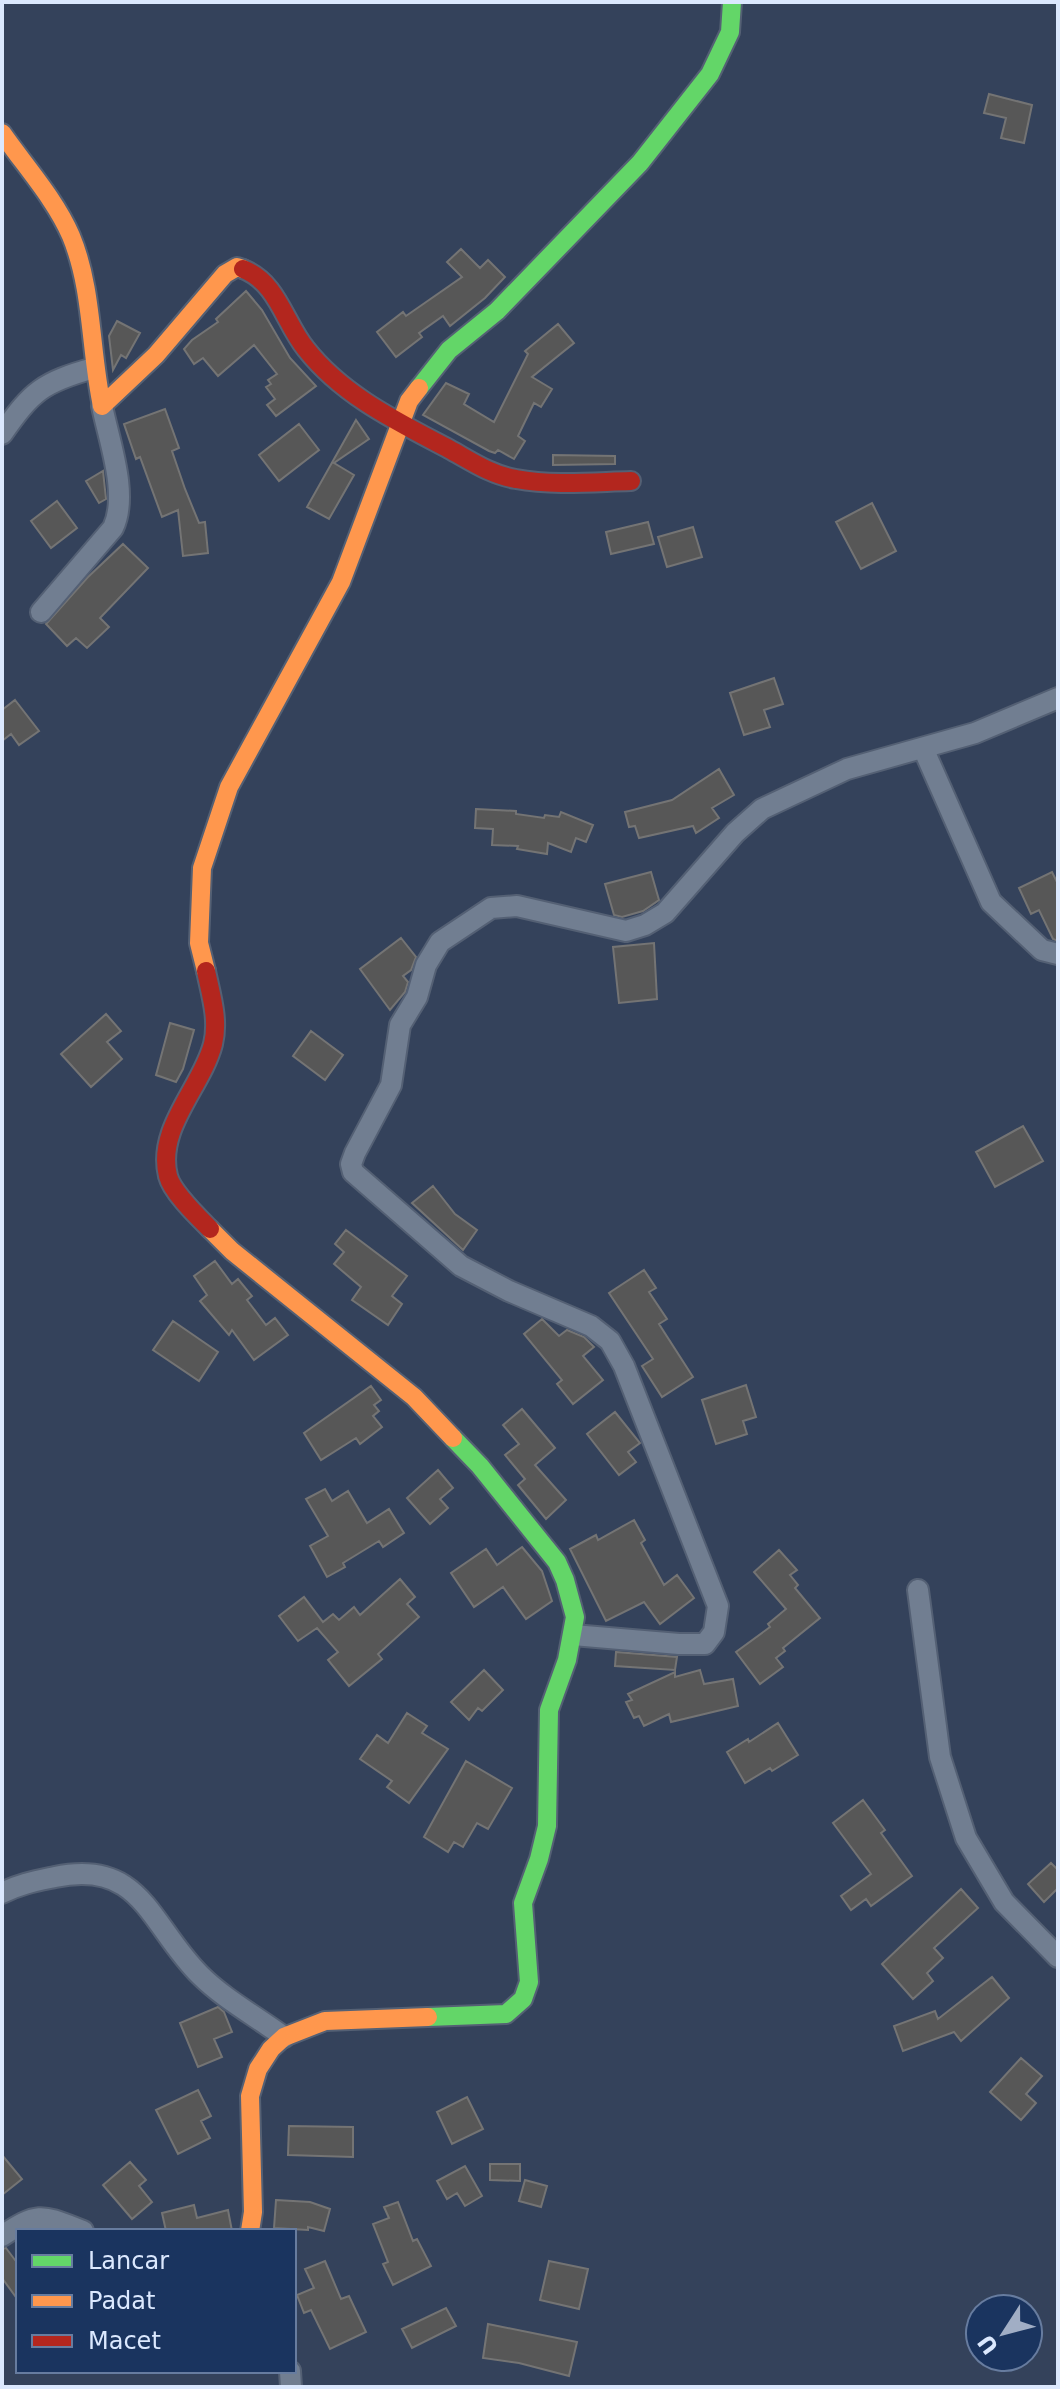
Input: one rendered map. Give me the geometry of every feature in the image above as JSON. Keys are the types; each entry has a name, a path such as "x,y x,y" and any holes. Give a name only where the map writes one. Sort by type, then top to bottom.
{"street":[{"path":"250,2229 253,2212 250,2096 258,2069 271,2049 284,2037 325,2021 506,2014 523,1999 529,1982 523,1903 547,1826 549,1710 567,1660 575,1617 557,1562 480,1466 414,1397 232,1251 192,1211 168,1178 166,1153 175,1123 214,1042 215,1012 199,943 202,868 229,787 341,582 409,401 449,350 497,311 640,163 710,74 730,32 732,2"},
{"path":"2,133 61,216 72,239 89,308 94,368 120,496 118,518 113,528 41,612"},
{"path":"102,406 156,355 225,274 237,267 249,270 264,282 279,300 304,347 343,387 401,424 486,469 513,479 548,483 631,481"},
{"path":"2,434 36,391 58,378 94,368"},
{"path":"573,1635 705,1644 714,1632 718,1606 630,1380 610,1341 591,1326 509,1291 461,1266 353,1172 351,1164 355,1153 391,1085 400,1025 417,997 434,950 440,942 491,908 517,906 626,931 645,925 665,913 735,833 762,809 847,769 975,733 1058,698"},
{"path":"923,748 991,902 1042,950 1058,954"},
{"path":"918,1590 940,1757 966,1838 1004,1902 1058,1957"},
{"path":"2,1893 16,1886 80,1872 109,1877 125,1884 138,1896 174,1948 203,1978 284,2037"},
{"path":"2,2236 33,2217 48,2218 78,2229"}],"building":[{"path":"989,94 1032,105 1024,143 1001,138 1006,118 984,113"},
{"path":"461,249 480,268 488,260 505,277 450,326 443,316 419,333 422,337 396,357 377,332 403,312 406,316 462,277 447,262"},
{"path":"246,291 262,310 290,358 316,386 276,416 267,405 275,399 266,387 271,384 268,380 277,374 254,345 218,376 203,358 194,364 184,349 218,322 216,319"},
{"path":"117,321 140,333 126,358 121,355 113,370 109,336"},
{"path":"558,324 574,343 532,377 552,389 541,407 534,403 518,436 525,441 514,459 498,450 495,453 489,451 423,415 446,383 469,394 464,404 494,422 528,354 525,351"},
{"path":"165,409 179,448 172,451 185,489 199,523 205,522 208,553 183,556 178,510 162,517 124,424"},
{"path":"356,420 369,439 334,463 354,475 329,519 307,507"},
{"path":"299,424 319,450 279,481 259,455"},
{"path":"553,455 615,456 615,464 553,465"},
{"path":"103,471 106,499 99,503 86,481"},
{"path":"57,501 77,528 51,548 31,521"},
{"path":"872,503 896,551 861,569 836,522"},
{"path":"648,522 654,544 611,554 606,532"},
{"path":"693,527 702,557 667,567 658,537"},
{"path":"123,544 148,568 100,618 109,627 87,648 76,638 67,646 46,624"},
{"path":"774,678 783,704 764,710 770,727 744,735 730,693"},
{"path":"15,700 39,731 19,745 11,734 2,741 2,710"},
{"path":"719,769 734,795 712,808 719,818 696,833 693,826 639,838 635,826 629,827 625,812 672,800"},
{"path":"476,809 516,811 516,814 544,818 545,815 559,817 561,812 593,825 586,842 576,838 571,852 548,843 547,854 517,849 518,846 492,845 493,829 475,828"},
{"path":"651,872 659,900 643,911 622,917 614,915 605,884"},
{"path":"1052,872 1058,884 1058,941 1053,939 1039,910 1031,914 1019,888"},
{"path":"401,938 416,957 411,970 403,976 408,982 405,992 390,1010 360,969"},
{"path":"654,943 657,999 619,1003 613,947"},
{"path":"106,1014 121,1031 107,1042 122,1059 91,1087 61,1054"},
{"path":"170,1023 194,1030 176,1082 156,1075"},
{"path":"311,1031 343,1055 325,1080 293,1056"},
{"path":"1023,1126 1043,1161 995,1187 976,1152"},
{"path":"433,1186 455,1214 477,1230 463,1250 412,1203"},
{"path":"346,1230 407,1276 392,1296 402,1304 388,1325 352,1300 361,1287 334,1264 344,1252 335,1244"},
{"path":"215,1261 232,1284 238,1279 252,1296 247,1300 266,1325 275,1318 288,1335 254,1360 232,1330 229,1335 200,1301 207,1295 194,1276"},
{"path":"644,1270 656,1288 649,1292 667,1319 659,1324 693,1377 662,1397 642,1366 653,1359 609,1293"},
{"path":"542,1319 559,1336 567,1330 584,1337 594,1347 583,1356 603,1380 573,1404 557,1384 562,1380 524,1334"},
{"path":"173,1321 218,1352 199,1381 153,1350"},
{"path":"746,1385 756,1417 743,1421 747,1434 716,1444 702,1400"},
{"path":"371,1386 381,1400 374,1405 379,1411 373,1416 382,1427 360,1444 356,1438 321,1460 304,1433"},
{"path":"522,1409 555,1448 535,1465 566,1500 546,1519 518,1485 525,1479 505,1455 519,1444 503,1425"},
{"path":"615,1412 640,1443 628,1452 636,1462 619,1475 587,1434"},
{"path":"438,1470 453,1488 440,1499 448,1508 430,1524 407,1498"},
{"path":"325,1489 332,1501 348,1491 367,1523 389,1509 404,1533 383,1547 379,1541 343,1563 345,1567 327,1577 310,1546 328,1536 306,1499"},
{"path":"634,1520 645,1540 641,1543 664,1585 677,1575 694,1598 660,1624 644,1602 606,1621 570,1549 596,1535 598,1540"},
{"path":"522,1547 542,1571 552,1601 526,1619 503,1587 474,1607 451,1573 486,1549 497,1565"},
{"path":"779,1550 797,1570 790,1575 798,1585 795,1588 820,1618 783,1648 785,1651 776,1658 783,1667 760,1684 736,1652 770,1627 768,1624 786,1609 754,1572"},
{"path":"400,1579 415,1597 407,1604 419,1617 378,1654 382,1659 349,1686 328,1660 338,1652 317,1628 298,1641 279,1616 304,1597 323,1622 333,1614 339,1620 354,1607 360,1615"},
{"path":"616,1652 677,1657 675,1670 615,1666"},
{"path":"484,1670 503,1690 482,1711 478,1708 469,1720 451,1702"},
{"path":"700,1670 704,1684 733,1679 738,1706 671,1722 669,1714 644,1726 639,1716 634,1718 626,1702 632,1700 628,1694 675,1672 675,1677"},
{"path":"407,1713 427,1726 422,1733 448,1749 409,1803 387,1787 392,1781 360,1759 377,1735 388,1743"},
{"path":"778,1723 798,1755 745,1783 727,1752"},
{"path":"466,1761 512,1788 488,1829 477,1823 463,1847 454,1842 448,1852 424,1837"},
{"path":"863,1800 885,1830 881,1833 912,1876 871,1906 866,1899 851,1910 841,1896 871,1874 833,1823"},
{"path":"1051,1863 1058,1870 1058,1888 1044,1902 1028,1884"},
{"path":"961,1889 978,1908 934,1948 943,1958 927,1973 933,1981 913,1999 882,1964"},
{"path":"992,1977 1009,1998 961,2041 954,2032 903,2051 894,2026 935,2011 938,2019"},
{"path":"218,2007 224,2012 232,2032 214,2039 222,2057 198,2067 180,2023"},
{"path":"1021,2058 1042,2076 1026,2094 1036,2103 1021,2120 990,2092"},
{"path":"198,2090 211,2116 201,2121 210,2138 178,2154 156,2110"},
{"path":"467,2097 483,2129 452,2144 437,2112"},
{"path":"289,2126 353,2127 353,2157 288,2155"},
{"path":"2,2155 22,2179 2,2195"},
{"path":"130,2162 146,2180 139,2186 152,2202 132,2219 103,2185"},
{"path":"490,2164 520,2164 520,2181 490,2180"},
{"path":"465,2166 482,2196 465,2206 457,2193 447,2199 437,2181"},
{"path":"525,2180 547,2186 541,2207 519,2201"},
{"path":"276,2200 310,2202 330,2209 324,2231 308,2227 308,2230 274,2228"},
{"path":"398,2202 413,2241 417,2239 431,2266 393,2285 383,2264 388,2262 373,2224 389,2218 384,2207"},
{"path":"194,2205 197,2218 228,2210 232,2229 166,2229 162,2213"},
{"path":"6,2248 16,2261 16,2297 2,2278 2,2249"},
{"path":"325,2261 341,2299 349,2296 366,2332 330,2349 311,2310 304,2313 297,2295 314,2288 305,2269"},
{"path":"549,2261 588,2269 579,2309 540,2300"},
{"path":"446,2308 456,2326 412,2348 402,2329"},
{"path":"488,2324 577,2342 569,2376 519,2363 483,2358"}],"traffic: fast":[{"path":"419,388 449,350 497,311 640,163 710,74 730,32 732,2"},
{"path":"428,2017 506,2014 523,1999 529,1982 523,1903 547,1826 549,1710 567,1660 575,1617 557,1562 480,1466 453,1438"}],"traffic: slow":[{"path":"2,133 48,196 71,236 87,298 102,406 156,355 225,274 237,267 243,269"},
{"path":"206,971 199,943 202,868 229,787 341,582 409,401 419,388"},
{"path":"210,1229 232,1251 414,1397 453,1438"},
{"path":"250,2229 253,2212 250,2096 258,2069 271,2049 284,2037 325,2021 428,2017"}],"traffic: jam":[{"path":"243,269 255,275 273,293 298,338 321,366 354,394 410,429 481,467 507,477 559,483 631,481"},
{"path":"206,971 215,1017 215,1035 207,1060 174,1124 166,1158 168,1176 174,1189 210,1229"}]}
